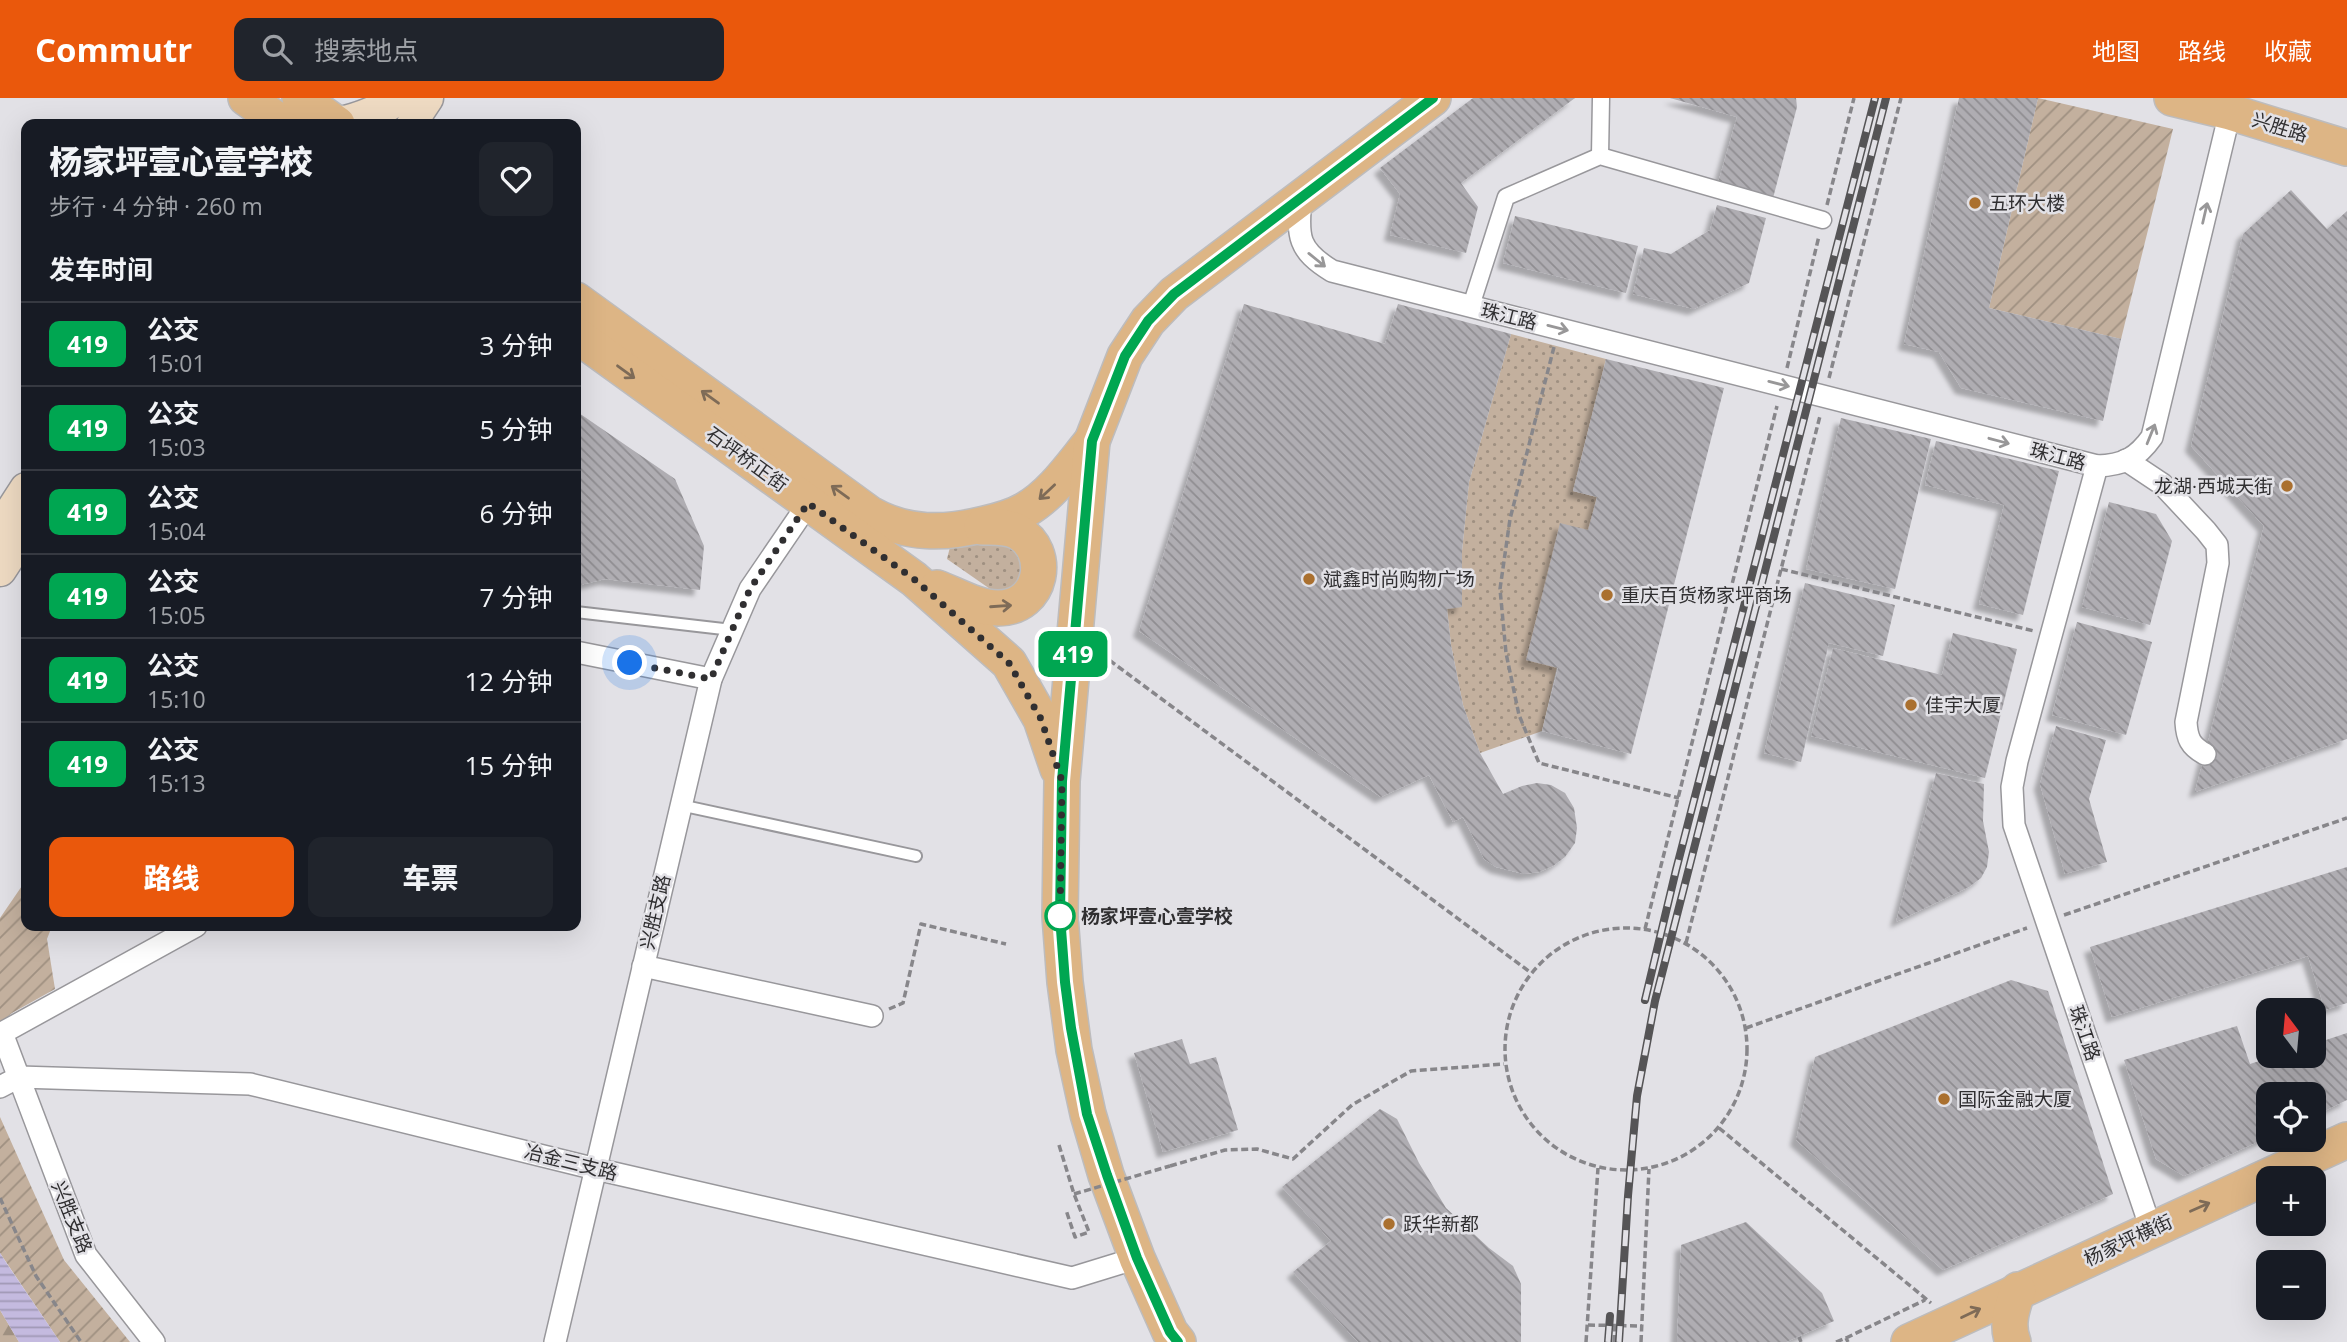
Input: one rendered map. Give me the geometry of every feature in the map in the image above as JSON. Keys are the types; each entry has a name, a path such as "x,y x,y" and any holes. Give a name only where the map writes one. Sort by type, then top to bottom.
{"main road":[{"path":"240,98 250,119"},
{"path":"246,98 276,119"},
{"path":"289,98 295,119"},
{"path":"300,98 330,119"},
{"path":"1178,1342 1170,1332 1137,1258 1087,1114 1074,1050 1065,982 1060,916 1062,781 1092,441 1125,356 1148,321 1174,294 1433,98"},
{"name":"兴胜路","path":"2172,98 2230,112 2347,148"},
{"path":"354,119 410,109"},
{"path":"390,119 410,109"},
{"name":"石坪桥正街","path":"581,304 887,524 923,531 947,531 999,521 1025,510 1063,477 1092,441"},
{"name":"石坪桥正街","path":"581,339 914,579 1009,663 1041,719 1062,781"},
{"path":"0,529 21,497"},
{"path":"914,579 984,606 1006,607 1027,598 1034,590 1039,569 1027,538 1001,527 971,527"},
{"path":"0,570 21,538"},
{"name":"杨家坪横街","path":"1909,1342 2347,1140"},
{"path":"2013,1342 2010,1312 2018,1290"}],"street":[{"path":"1600,156 1601,98"},
{"path":"2097,466 2111,466 2141,453 2152,437 2230,112"},
{"path":"1471,306 1506,197 1600,156 1823,220"},
{"name":"珠江路","path":"1301,199 1299,227 1303,246 1313,259 1332,271 2097,466 2017,761 2012,787 2014,825 2151,1229"},
{"path":"2126,460 2162,484 2217,545 2218,563 2186,722 2187,736 2193,747 2205,754"},
{"name":"兴胜支路","path":"555,1342 711,679 750,589 808,503"},
{"path":"581,653 711,679"},
{"path":"1,1032 186,931"},
{"path":"643,965 872,1016"},
{"name":"兴胜支路","path":"1,1032 9,1082 86,1255 154,1342"},
{"name":"冶金三支路","path":"9,1082 250,1084 596,1168 1072,1278 1137,1258"}],"lane":[{"path":"581,613 732,630"},
{"path":"680,805 916,856"}],"path":[{"path":"1645,929 1854,98"},
{"path":"1686,943 1901,98"},
{"path":"1559,328 1510,519 1500,589 1506,653 1519,715 1539,763 1678,798"},
{"path":"1781,569 2053,636"},
{"path":"1074,633 1137,683 1531,973"},
{"path":"903,1003 921,924 1006,944"},
{"path":"1614,928 1645,929 1686,943 1709,960 1728,981 1741,1007 1746,1028 1747,1068 1737,1100 1719,1128 1699,1147 1676,1161 1649,1169 1623,1171 1598,1168 1563,1154 1535,1130 1514,1100 1504,1064 1505,1031 1514,1000 1531,973 1554,951 1583,936 1614,928"},
{"path":"1074,1194 1225,1150 1257,1149 1293,1159 1352,1105 1410,1071 1504,1064"},
{"path":"1719,1128 1954,1321"},
{"path":"1059,1144 1089,1232 1075,1237 1066,1210"},
{"path":"1586,1342 1598,1168"},
{"path":"1641,1342 1649,1169"},
{"path":"0,1198 36,1276 81,1342"},
{"path":"1836,1342 1847,1340 1926,1300"},
{"path":"1587,1325 1642,1326"},
{"path":"1614,1342 1615,1325"},
{"path":"1799,1337 1801,1342"}],"green space":[{"path":"2038,98 2173,129 2121,339 1989,308"},
{"path":"1511,334 1606,359 1573,491 1597,497 1542,731 1480,753 1463,705 1447,609 1462,551 1469,482"},
{"path":"1002,537 1027,555 1014,591 993,591 947,559 950,547"},
{"path":"21,887 21,931 50,931 47,939 55,989 12,1013 0,1023 0,918"},
{"path":"0,1117 64,1260 130,1342 60,1342 0,1253"},
{"path":"0,1310 19,1342 0,1342"}],"shaded area":[{"path":"0,1253 60,1342 19,1342 0,1310"}],"building":[{"path":"1473,98 1575,98 1461,183 1478,207 1466,253 1390,235 1400,194 1380,168"},
{"path":"1670,98 1796,98 1797,107 1773,198 1718,183 1737,117"},
{"name":"五环大楼","path":"1959,98 2038,98 1989,308 2121,339 2103,421 1961,388 1939,352 1904,344"},
{"name":"龙湖·西城天街","path":"2291,190 2327,229 2347,211 2347,739 2195,792 2264,526 2191,446 2243,234"},
{"path":"1717,205 1766,218 1749,283 1694,309 1633,294 1644,248 1671,254 1710,230"},
{"path":"1515,216 1638,246 1626,293 1503,263"},
{"name":"斌鑫时尚购物广场","path":"1244,304 1385,344 1398,304 1511,334 1469,482 1462,551 1462,607 1447,609 1463,705 1480,753 1503,794 1537,783 1551,785 1565,793 1574,808 1577,828 1575,843 1565,857 1553,866 1524,874 1496,867 1484,859 1463,817 1453,822 1429,775 1381,797 1139,631"},
{"name":"重庆百货杨家坪商场","path":"1606,359 1724,388 1631,754 1542,731 1558,668 1526,660 1560,523 1588,530 1597,497 1573,491"},
{"path":"581,414 675,479 704,546 700,590 605,579 581,585"},
{"path":"1841,418 1931,439 1895,589 1806,569"},
{"path":"1936,441 2059,471 2023,615 1979,604 2004,505 1925,485"},
{"path":"2109,502 2156,514 2172,541 2150,625 2082,607"},
{"path":"1805,583 1895,605 1883,656 1829,643 1801,762 1764,753"},
{"path":"2077,622 2152,642 2126,735 2052,715"},
{"name":"佳宇大厦","path":"1953,633 2017,649 1985,778 1811,736 1833,648 1942,675"},
{"path":"2056,726 2106,740 2089,799 2107,862 2065,874 2040,784"},
{"path":"1936,773 1984,784 1983,821 1989,852 1987,867 1981,878 1969,887 1896,922"},
{"path":"2347,867 2347,1003 2326,1010 2326,998 2321,998 2308,956 2112,1017 2090,947"},
{"name":"国际金融大厦","path":"2011,980 2048,991 2113,1194 1943,1270 1796,1140 1815,1057"},
{"path":"2237,1026 2250,1064 2256,1062 2256,1068 2326,1068 2326,1040 2347,1033 2347,1100 2326,1110 2326,1082 2256,1082 2256,1143 2184,1176 2156,1159 2124,1060"},
{"path":"1182,1039 1190,1064 1216,1057 1238,1130 1163,1152 1134,1053"},
{"name":"跃华新都","path":"1380,1109 1397,1119 1446,1208 1513,1266 1521,1284 1521,1342 1358,1342 1293,1272 1331,1241 1282,1187"},
{"path":"1746,1222 1822,1293 1834,1321 1786,1342 1677,1342 1681,1245"}],"railway":[{"path":"1645,1000 1875,98"},
{"path":"1619,1342 1637,1096 1655,1001 1886,98"},
{"path":"1608,1342 1610,1316"}],"bus line":[{"name":"419","path":"1178,1342 1170,1332 1137,1258 1087,1114 1074,1050 1065,982 1060,916 1062,781 1092,441 1125,356 1148,321 1174,294 1433,98"}],"place":[{"name":"五环大楼","path":"1975,203"},
{"name":"龙湖·西城天街","path":"2287,486"},
{"name":"斌鑫时尚购物广场","path":"1309,579"},
{"name":"重庆百货杨家坪商场","path":"1607,595"},
{"name":"佳宇大厦","path":"1911,705"},
{"name":"杨家坪壹心壹学校","path":"1060,916"},
{"name":"国际金融大厦","path":"1944,1099"},
{"name":"跃华新都","path":"1389,1224"}],"route":[{"path":"630,663 711,679 750,589 808,503 914,579 1009,663 1041,719 1062,781 1060,916"}]}
